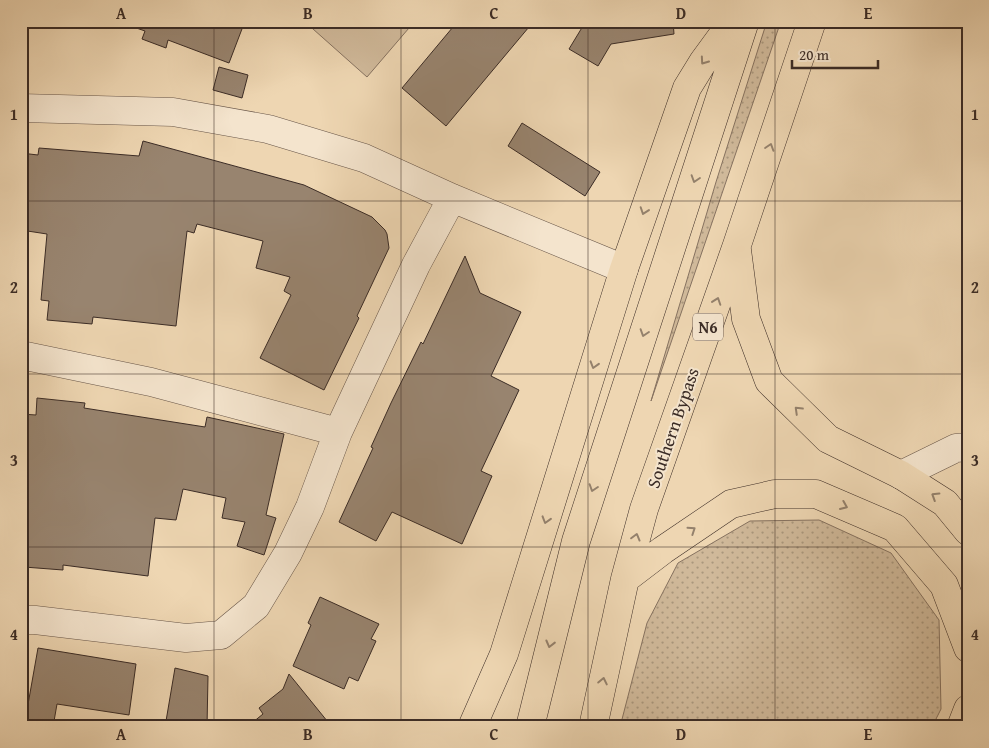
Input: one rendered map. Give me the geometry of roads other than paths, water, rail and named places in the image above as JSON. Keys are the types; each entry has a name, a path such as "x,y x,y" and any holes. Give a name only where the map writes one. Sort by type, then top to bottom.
{"highway":[{"path":"472,727 504,654 624,269 687,88 703,62 733,21"},
{"path":"530,727 576,541 745,21"},
{"name":"Southern Bypass","path":"593,727 625,579 644,509 737,245 812,21"},
{"path":"737,245 746,319 768,381 828,439 901,476 945,503 968,531"},
{"path":"625,579 663,550 731,504 775,494 816,494 895,528 944,585 968,648"},
{"path":"961,727 968,710"}],"street":[{"path":"21,108 173,112 268,129 364,158 452,198 624,269"},
{"path":"21,620 35,620 186,638 221,635 256,606 288,553 310,507 338,432 416,265 452,198"},
{"path":"21,355 151,382 338,432"},
{"path":"901,476 956,448 968,447"}]}
